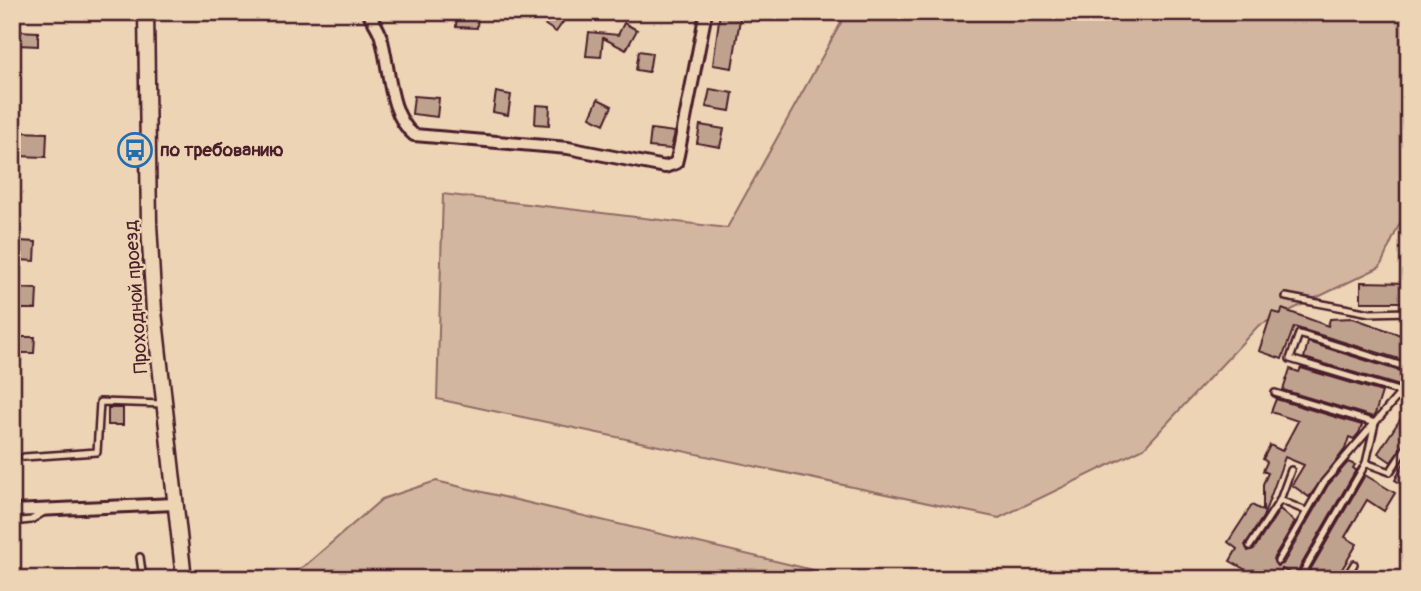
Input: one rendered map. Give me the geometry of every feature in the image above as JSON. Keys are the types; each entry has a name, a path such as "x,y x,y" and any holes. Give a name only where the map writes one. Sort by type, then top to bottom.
{"street":[{"name":"Проходной проезд","path":"146,12 149,224 164,404 184,579"},
{"path":"368,12 381,35 386,68 404,127 414,135 568,148 665,167 676,163 706,12"},
{"path":"12,511 175,504"}],"lane":[{"path":"1286,297 1370,313 1409,312"},
{"path":"1401,392 1290,359 1299,334 1409,368"},
{"path":"1278,561 1324,482 1409,383"},
{"path":"1275,393 1375,423"},
{"path":"24,457 97,452 100,402 164,404"},
{"path":"1299,579 1366,463 1375,423"},
{"path":"1366,463 1390,472 1409,443"},
{"path":"1250,546 1280,499 1291,470"},
{"path":"1280,499 1306,511"},
{"path":"12,522 31,520 47,510"},
{"path":"140,558 143,579"},
{"path":"1345,579 1354,564"}],"shaded area":[{"path":"847,12 1409,12 1409,203 1380,267 1258,326 1144,448 999,518 437,399 443,194 727,228"},
{"path":"436,481 851,579 283,579 307,564 382,499"}],"building":[{"path":"457,12 478,12 477,28 456,27"},
{"path":"720,12 741,13 732,68 713,65"},
{"path":"550,14 563,22 556,32 544,24"},
{"path":"624,23 637,30 626,50 603,38 601,57 586,56 589,32 618,35"},
{"path":"17,31 38,32 38,46 17,45"},
{"path":"639,51 652,53 649,72 636,70"},
{"path":"710,89 733,93 730,111 706,107"},
{"path":"496,92 511,95 508,115 493,112"},
{"path":"414,96 439,98 437,117 412,114"},
{"path":"598,99 612,106 604,124 590,117"},
{"path":"536,105 550,106 549,125 535,124"},
{"path":"700,125 724,129 720,147 697,143"},
{"path":"651,129 675,132 671,149 649,147"},
{"path":"18,132 47,133 46,157 17,156"},
{"path":"19,241 36,242 35,261 18,260"},
{"path":"1361,282 1409,283 1409,302 1361,302"},
{"path":"13,288 37,289 36,309 12,309"},
{"path":"1282,309 1328,326 1330,319 1353,318 1409,338 1409,362 1294,327 1282,359 1259,351 1272,312 1281,314"},
{"path":"17,337 35,337 34,353 17,353"},
{"path":"1308,342 1406,373 1403,382 1400,386 1304,358"},
{"path":"1301,368 1382,392 1375,414 1373,417 1283,390 1290,369 1299,372"},
{"path":"1276,399 1362,425 1354,439 1349,437 1345,449 1309,497 1292,485 1304,465 1285,457 1263,517 1245,545 1248,551 1254,549 1280,509 1295,522 1273,559 1277,566 1283,564 1328,485 1348,462 1355,465 1353,468 1356,470 1295,576 1282,569 1278,579 1262,579 1230,561 1237,549 1228,542 1252,505 1263,511 1263,484 1268,473 1263,471 1267,462 1263,459 1270,445 1282,451 1298,421 1271,412"},
{"path":"1409,406 1409,438 1391,462 1378,453"},
{"path":"108,408 123,408 123,425 108,425"},
{"path":"1409,453 1409,488 1395,480"},
{"path":"1365,475 1395,493 1384,511 1367,500 1345,537 1357,544 1336,579 1305,579"}],"place":[{"name":"по требованию","path":"135,150"}]}
